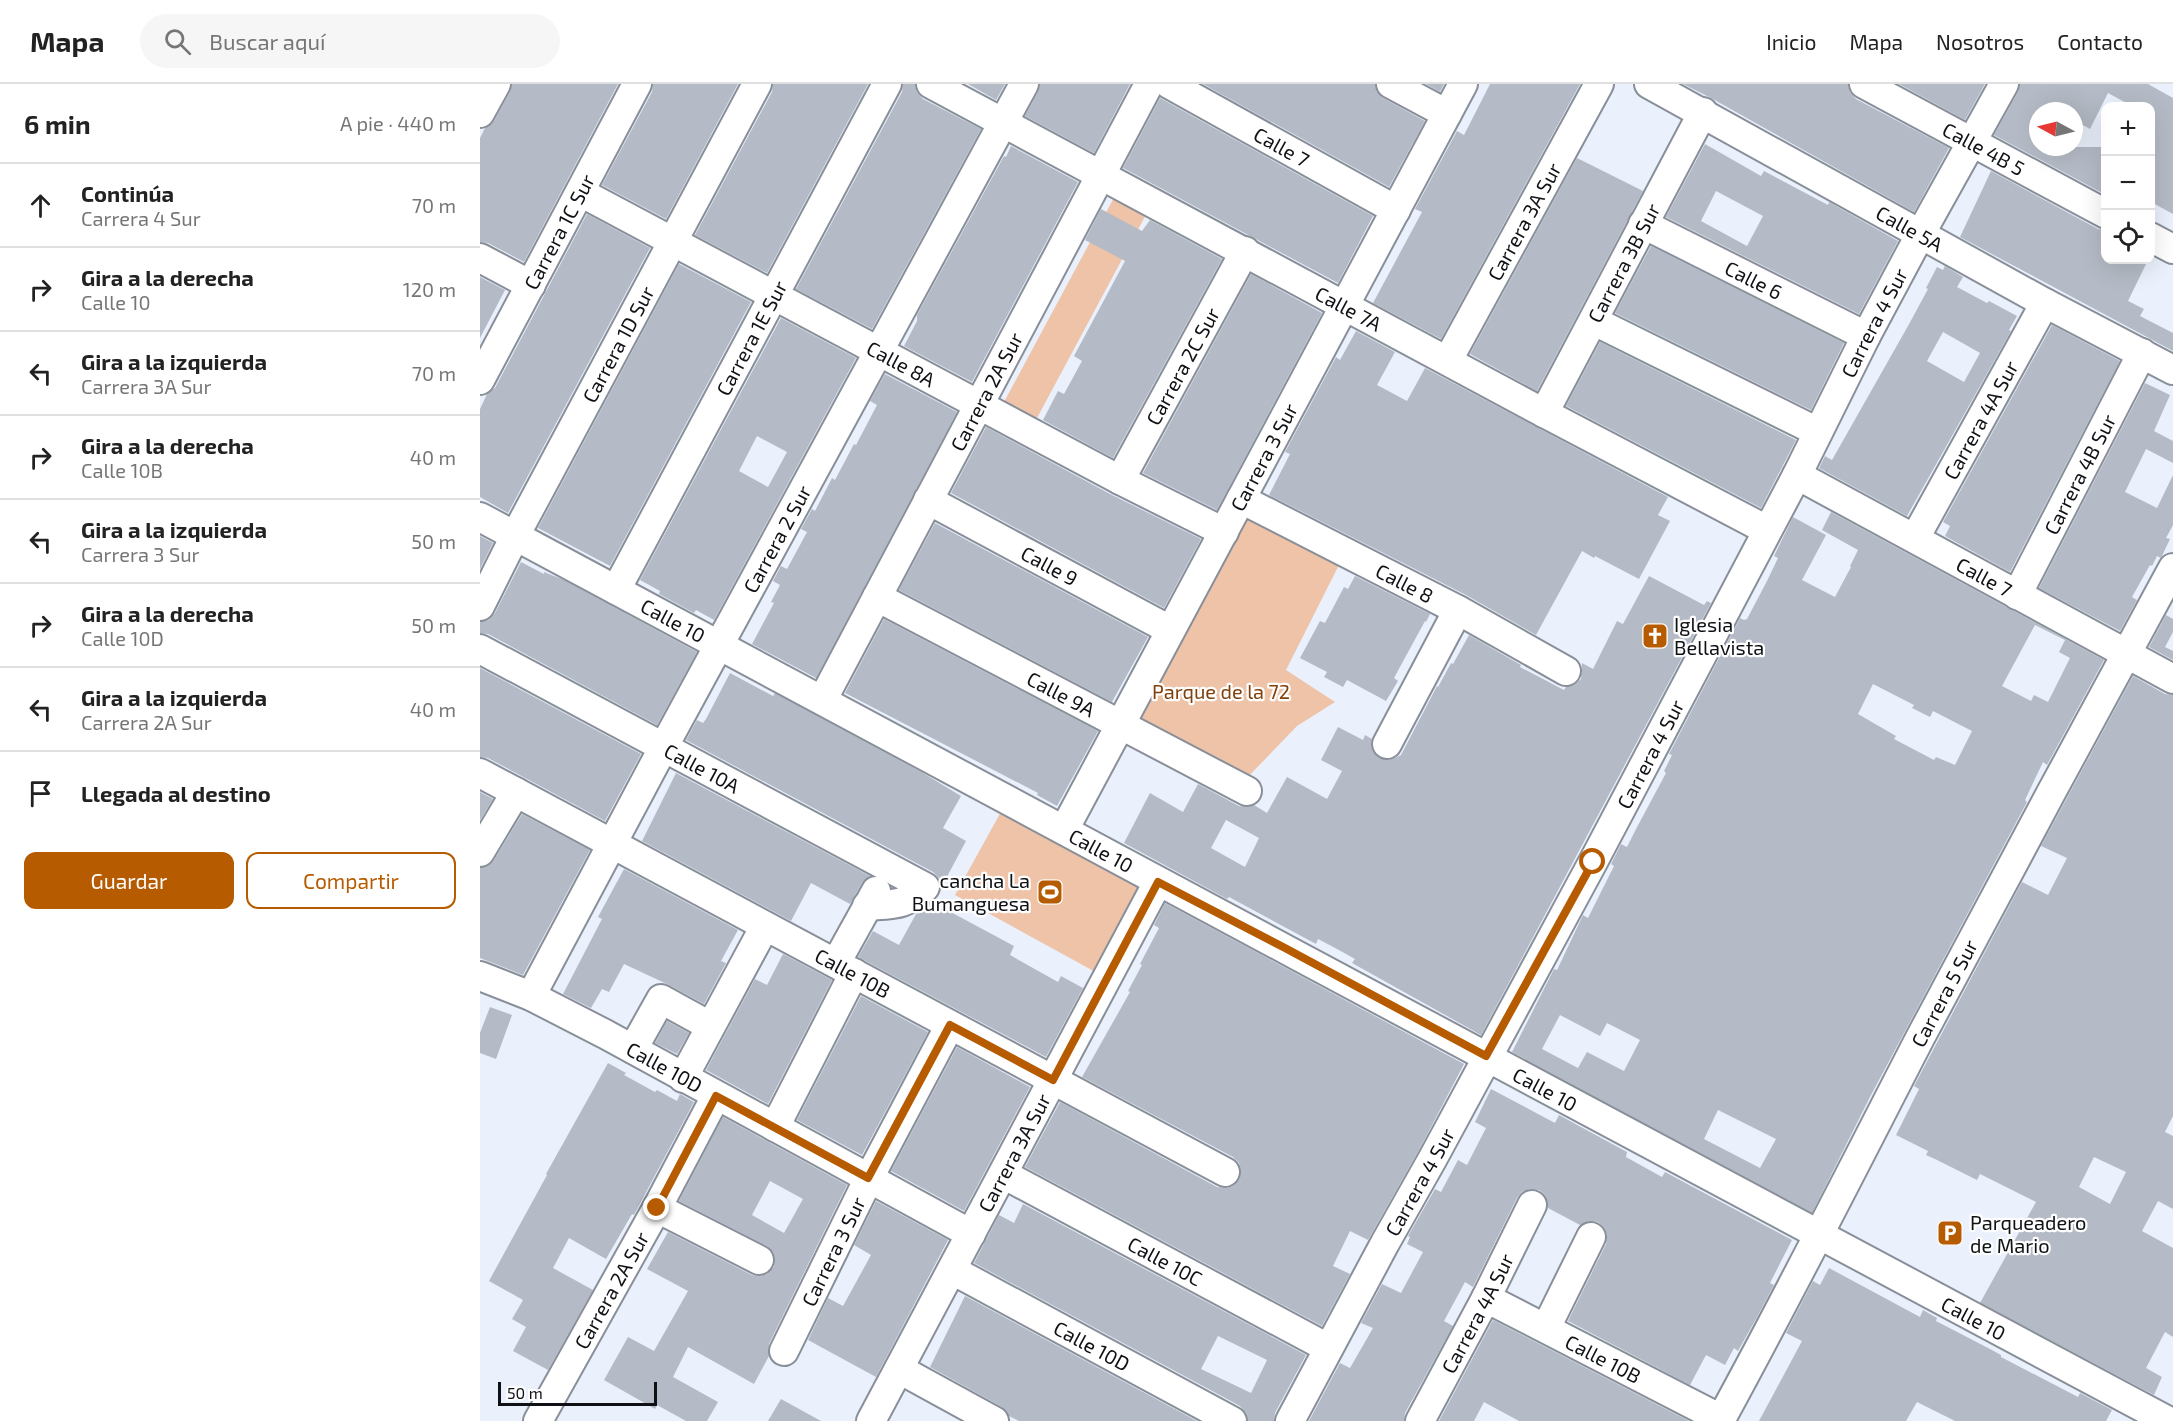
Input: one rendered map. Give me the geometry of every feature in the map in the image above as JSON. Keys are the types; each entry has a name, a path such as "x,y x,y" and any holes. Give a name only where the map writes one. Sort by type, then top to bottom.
{"street":[{"path":"480,113 496,84"},
{"name":"Carrera 1C Sur","path":"480,380 637,84"},
{"name":"Carrera 1D Sur","path":"480,606 515,536 757,84"},
{"name":"Carrera 1E Sur","path":"616,590 887,84"},
{"name":"Calle 7A","path":"931,84 1767,530"},
{"name":"Carrera 2 Sur","path":"531,996 878,350 1024,84"},
{"name":"Carrera 2A Sur","path":"822,699 1149,84"},
{"name":"Calle 7","path":"1169,84 1396,210"},
{"path":"1390,84 1447,114"},
{"name":"Carrera 3 Sur","path":"1064,830 1463,84"},
{"name":"Carrera 3A Sur","path":"1448,360 1599,84"},
{"name":"Calle 5A","path":"1649,84 2045,303 2173,370"},
{"name":"Calle 4B 5","path":"1864,84 2101,211"},
{"name":"Carrera 4 Sur","path":"1290,1421 1486,1056 1588,872 1797,474 1866,336 2004,84"},
{"name":"Carrera 3B Sur","path":"1544,413 1703,112"},
{"name":"Calle 8A","path":"580,192 671,243 878,350 1120,480 1224,532"},
{"name":"Calle 6","path":"1643,224 1866,336"},
{"path":"2155,239 2173,249"},
{"name":"Carrera 2C Sur","path":"1120,480 1245,251"},
{"path":"480,258 531,285"},
{"name":"Carrera 4A Sur","path":"1915,538 2045,303"},
{"path":"1594,321 1818,432"},
{"name":"Carrera 4B Sur","path":"2018,595 2142,353"},
{"name":"Calle 7","path":"1797,474 2173,679"},
{"name":"Calle 8","path":"1241,499 1458,610 1566,671"},
{"name":"Calle 9","path":"928,500 1170,630"},
{"name":"Calle 10","path":"480,517 2166,1421"},
{"name":"Carrera 5 Sur","path":"1720,1420 2173,568"},
{"name":"Calle 9A","path":"877,597 1247,791"},
{"path":"1387,744 1458,610"},
{"name":"Calle 10A","path":"480,649 925,887 910,900 897,904 867,906"},
{"name":"Calle 10B","path":"480,773 1225,1172"},
{"path":"480,852 516,792"},
{"path":"775,1127 845,968 867,906 889,868"},
{"name":"Carrera 3A Sur","path":"871,1421 1158,882"},
{"path":"682,1078 765,926"},
{"name":"Calle 10D","path":"480,976 531,996 971,1234"},
{"path":"633,1050 661,999 710,1026"},
{"name":"Carrera 3 Sur","path":"784,1351 868,1178 950,1025"},
{"name":"Carrera 2A Sur","path":"544,1419 716,1096"},
{"name":"Calle 10C","path":"1003,1174 1328,1348"},
{"name":"Carrera 4A Sur","path":"1420,1421 1486,1298 1532,1205"},
{"path":"657,1208 759,1260"},
{"path":"1546,1328 1591,1237"},
{"name":"Calle 10D","path":"952,1270 1232,1421"},
{"name":"Calle 10B","path":"1486,1298 1720,1420"},
{"path":"899,1369 994,1421"}],"green space":[{"path":"1117,192 1149,209 1036,420 1004,402"},
{"name":"Parque de la 72","path":"1240,508 1341,561 1286,670 1335,702 1297,726 1244,781 1130,719"},
{"name":"cancha La Bumanguesa","path":"1002,810 1145,889 1099,974 955,895"}],"building":[{"path":"512,84 618,84 524,262 488,243 480,242 480,138 485,128 494,121"},
{"path":"653,84 738,84 666,219 602,185 652,92"},
{"path":"773,84 868,84 767,273 695,235 772,92"},
{"path":"903,84 915,84 917,92 923,99 981,129 872,329 796,289 902,92"},
{"path":"968,84 1005,84 996,100"},
{"path":"1040,84 1130,84 1094,153 1025,116"},
{"path":"1203,84 1375,84 1377,92 1383,98 1425,121 1389,187"},
{"path":"1426,84 1444,84 1440,92"},
{"path":"1490,84 1580,84 1441,339 1373,303 1422,212 1415,209 1457,131 1464,135"},
{"path":"1683,84 1848,84 1850,92 1856,99 1949,148 1914,212"},
{"path":"1899,84 1985,84 1965,120"},
{"path":"2020,84 2148,84 2173,98 2173,214 2155,204 2155,102 2125,102 2108,93 2104,102 2101,102 2101,107 2090,129 2083,125 2083,102 2029,102 2029,154 1994,135 2018,92"},
{"path":"1160,98 1373,216 1338,283 1123,168"},
{"path":"1705,144 1761,176 1764,171 1828,205 1829,202 1898,241 1859,314 1666,217","holes":["1716,191 1763,216 1747,246 1701,221"]},
{"path":"1011,146 1078,182 972,382 904,346 917,321 917,315"},
{"path":"2083,147 2101,147 2101,192 2033,156 2083,156"},
{"path":"1577,158 1643,191 1537,391 1470,354"},
{"path":"1991,171 2101,229 2101,264 2146,264 2128,301 2144,309 2140,316 2173,333 2173,351 1960,237"},
{"path":"1101,209 1142,231 1150,220 1222,259 1113,458 1043,420 1058,391 1064,394 1082,361 1074,356 1125,261 1085,240"},
{"path":"587,214 650,248 508,513 480,497 480,409 487,394 495,388"},
{"path":"1651,246 1844,343 1811,410 1615,313"},
{"path":"679,264 751,302 610,566 538,528"},
{"path":"1945,266 1963,277 1957,287 2017,316 2009,330 2011,331 1907,516 1819,468 1825,456 1832,460 1908,326 1937,267 1943,270","holes":["1943,332 1980,353 1964,382 1927,361"]},
{"path":"1251,274 1322,313 1217,510 1143,473"},
{"path":"480,277 505,290 480,338"},
{"path":"781,318 856,358 714,620 696,610 694,613 659,594 660,591 640,580","holes":["757,436 787,452 768,487 739,471"]},
{"path":"2052,325 2120,361 2010,572 1945,536 1950,526 1943,522"},
{"path":"1356,331 1395,352 1377,385 1407,401 1425,368 1668,497 1658,515 1670,521 1639,579 1582,551 1536,635 1466,595 1269,495 1290,454 1285,452 1336,357 1340,360"},
{"path":"1600,342 1796,440 1761,508 1566,406"},
{"path":"885,374 957,412 816,678 752,644 774,603 771,602 780,585 773,581 781,566 787,569 807,532 801,529 812,509 815,511 832,478 835,480 854,444 856,445 877,405 870,401"},
{"path":"2145,383 2170,395 2154,431 2173,441 2173,463 2146,449 2125,492 2157,508 2173,475 2173,525 2166,538 2170,539 2161,558 2157,556 2152,566 2150,565 2132,597 2137,600 2120,631 2039,588"},
{"path":"986,427 1112,495 1201,539 1164,608 951,493"},
{"path":"1831,512 2104,660 2047,765 2043,762 2025,800 2027,802 1870,1097 1812,1213 1512,1052 1554,969 1557,970 1583,915 1588,918 1614,866 1611,864 1621,844 1627,847 1666,773 1664,771 1672,755 1669,754 1740,618 1747,619 1767,581 1778,558 1774,556 1793,517 1826,535 1802,580 1835,597 1858,550 1822,530","holes":["2035,625 2065,640 2059,652 2070,658 2048,702 2034,695 2031,701 2002,686","1873,684 1914,705 1912,708 1930,717 1933,711 1972,731 1955,765 1936,757 1934,760 1894,739 1896,736 1858,714","1560,1015 1600,1036 1607,1023 1640,1040 1624,1071 1587,1052 1578,1068 1542,1049","1718,1110 1776,1139 1760,1168 1704,1139"]},
{"path":"935,523 1148,637 1112,702 899,590"},
{"path":"480,536 493,543 480,569"},
{"path":"521,562 544,574 544,572 564,580 697,652 657,725 488,634 480,633 480,622 489,620 495,613"},
{"path":"1355,576 1430,614 1394,678 1398,681 1386,701 1347,680 1343,687 1324,677 1327,672 1300,658 1320,621 1325,623 1344,587 1348,589"},
{"path":"1649,576 1704,605 1707,601 1711,603 1481,1035 1352,963 1355,959 1337,949 1318,939 1316,944 1124,843 1150,793 1183,812 1198,784 1239,806 1254,805 1267,813 1287,777 1327,799 1342,771 1321,760 1338,727 1363,740 1365,735 1372,739 1373,752 1379,758 1387,760 1401,755 1437,686 1451,663 1453,664 1469,635 1521,665 1520,667 1564,690 1581,679 1582,663 1593,669 1617,621 1623,624","holes":["1226,820 1259,838 1245,867 1211,848"]},
{"path":"2166,615 2173,619 2173,632 2165,647 2173,651 2173,660 2149,647"},
{"path":"884,619 1098,731 1057,806 1037,795 1038,793 845,693"},
{"path":"480,668 641,754 605,821 488,758 480,757"},
{"path":"730,673 773,696 775,693 961,796 943,828 966,841 941,888 939,878 933,872 686,740 697,720 703,723 706,719"},
{"path":"2133,676 2165,694 2173,695 2173,1116 2165,1132 2173,1136 2173,1209 2158,1201 2142,1231 2173,1248 2173,1337 2165,1332 2146,1368 2162,1377 2154,1395 1980,1303 2036,1202 1980,1174 1977,1180 1926,1155 1928,1151 1896,1135 1919,1089 1914,1086 2022,882 2048,895 2067,858 2041,846","holes":["2094,1157 2126,1172 2110,1204 2079,1187"]},
{"path":"676,773 870,876 862,883 850,904 811,883 791,921 642,841"},
{"path":"480,792 493,799 480,820"},
{"path":"522,814 590,850 523,975 480,958 480,868 488,866 494,860"},
{"path":"624,869 738,930 721,961 726,963 704,1004 624,964 609,992 602,989 591,1008 563,994 602,919 598,917"},
{"path":"932,902 1014,946 1010,955 1024,963 1058,982 1061,976 1083,988 1046,1057 858,957 873,931 899,945 916,914"},
{"path":"1165,903 1464,1064 1368,1240 1350,1231 1333,1266 1350,1274 1322,1326 1025,1167 1060,1102 1217,1187 1233,1186 1239,1180 1241,1171 1239,1163 1233,1157 1082,1077 1130,992 1128,991 1142,965 1140,964 1159,928 1154,925"},
{"path":"783,954 832,980 768,1104 706,1070 755,979 767,985"},
{"path":"861,996 928,1032 862,1155 797,1120"},
{"path":"490,1007 512,1015 496,1059 480,1053 480,1033"},
{"path":"667,1021 689,1033 677,1054 655,1043"},
{"path":"957,1047 1030,1087 964,1211 891,1171"},
{"path":"608,1063 626,1073 624,1075 655,1092 657,1090 677,1101 680,1094 694,1102 634,1215 632,1214 606,1259 569,1238 553,1268 593,1290 548,1370 513,1351 526,1327 512,1319 523,1300 489,1281"},
{"path":"1491,1089 1555,1123 1559,1115 1627,1152 1626,1157 1662,1177 1665,1172 1792,1240 1770,1283 1774,1285 1756,1319 1738,1351 1734,1348 1725,1365 1706,1355 1690,1385 1568,1321 1606,1244 1607,1235 1604,1227 1598,1222 1589,1221 1580,1225 1548,1208 1545,1195 1539,1190 1530,1189 1522,1192 1517,1198 1473,1287 1465,1282 1444,1321 1453,1326 1405,1413 1404,1421 1309,1421 1340,1363 1350,1368 1373,1328 1361,1323 1382,1284 1401,1293 1423,1252 1407,1244 1410,1237 1408,1236 1435,1189 1441,1192 1458,1160 1467,1165 1486,1128 1475,1122"},
{"path":"723,1117 847,1185 769,1344 769,1356 754,1384 688,1347 673,1377 718,1402 707,1421 686,1421 657,1405 655,1409 604,1380 628,1337 654,1351 688,1291 647,1269 668,1232 752,1275 767,1274 774,1267 773,1252 767,1246 679,1201","holes":["770,1181 803,1199 784,1233 752,1215"]},
{"path":"876,1201 948,1240 876,1377 808,1340 828,1298 843,1306 871,1255 854,1245"},
{"path":"1023,1204 1306,1355 1275,1413 1274,1421 1248,1421 1246,1413 1240,1406 974,1263 999,1215 1014,1223","holes":["1218,1336 1267,1360 1251,1393 1201,1369"]},
{"path":"1829,1268 1920,1317 1923,1310 1937,1318 1936,1321 2001,1357 2078,1397 2080,1393 2112,1410 2106,1421 1955,1421 1917,1402 1906,1421 1759,1421 1802,1341 1786,1333 1813,1281 1820,1285"},
{"path":"965,1296 1197,1421 1019,1421 1009,1416 1002,1407 930,1367"},
{"path":"1493,1320 1689,1421 1519,1421 1484,1402 1474,1421 1439,1421"},
{"path":"781,1399 821,1421 768,1421"}],"place":[{"name":"Iglesia Bellavista","path":"1655,636"},
{"name":"cancha La Bumanguesa","path":"1050,892"},
{"name":"Parqueadero de Mario","path":"1950,1233"}],"route":[{"path":"657,1208 716,1096 868,1178 950,1025 1053,1080 1158,882 1486,1056 1593,862"}]}
